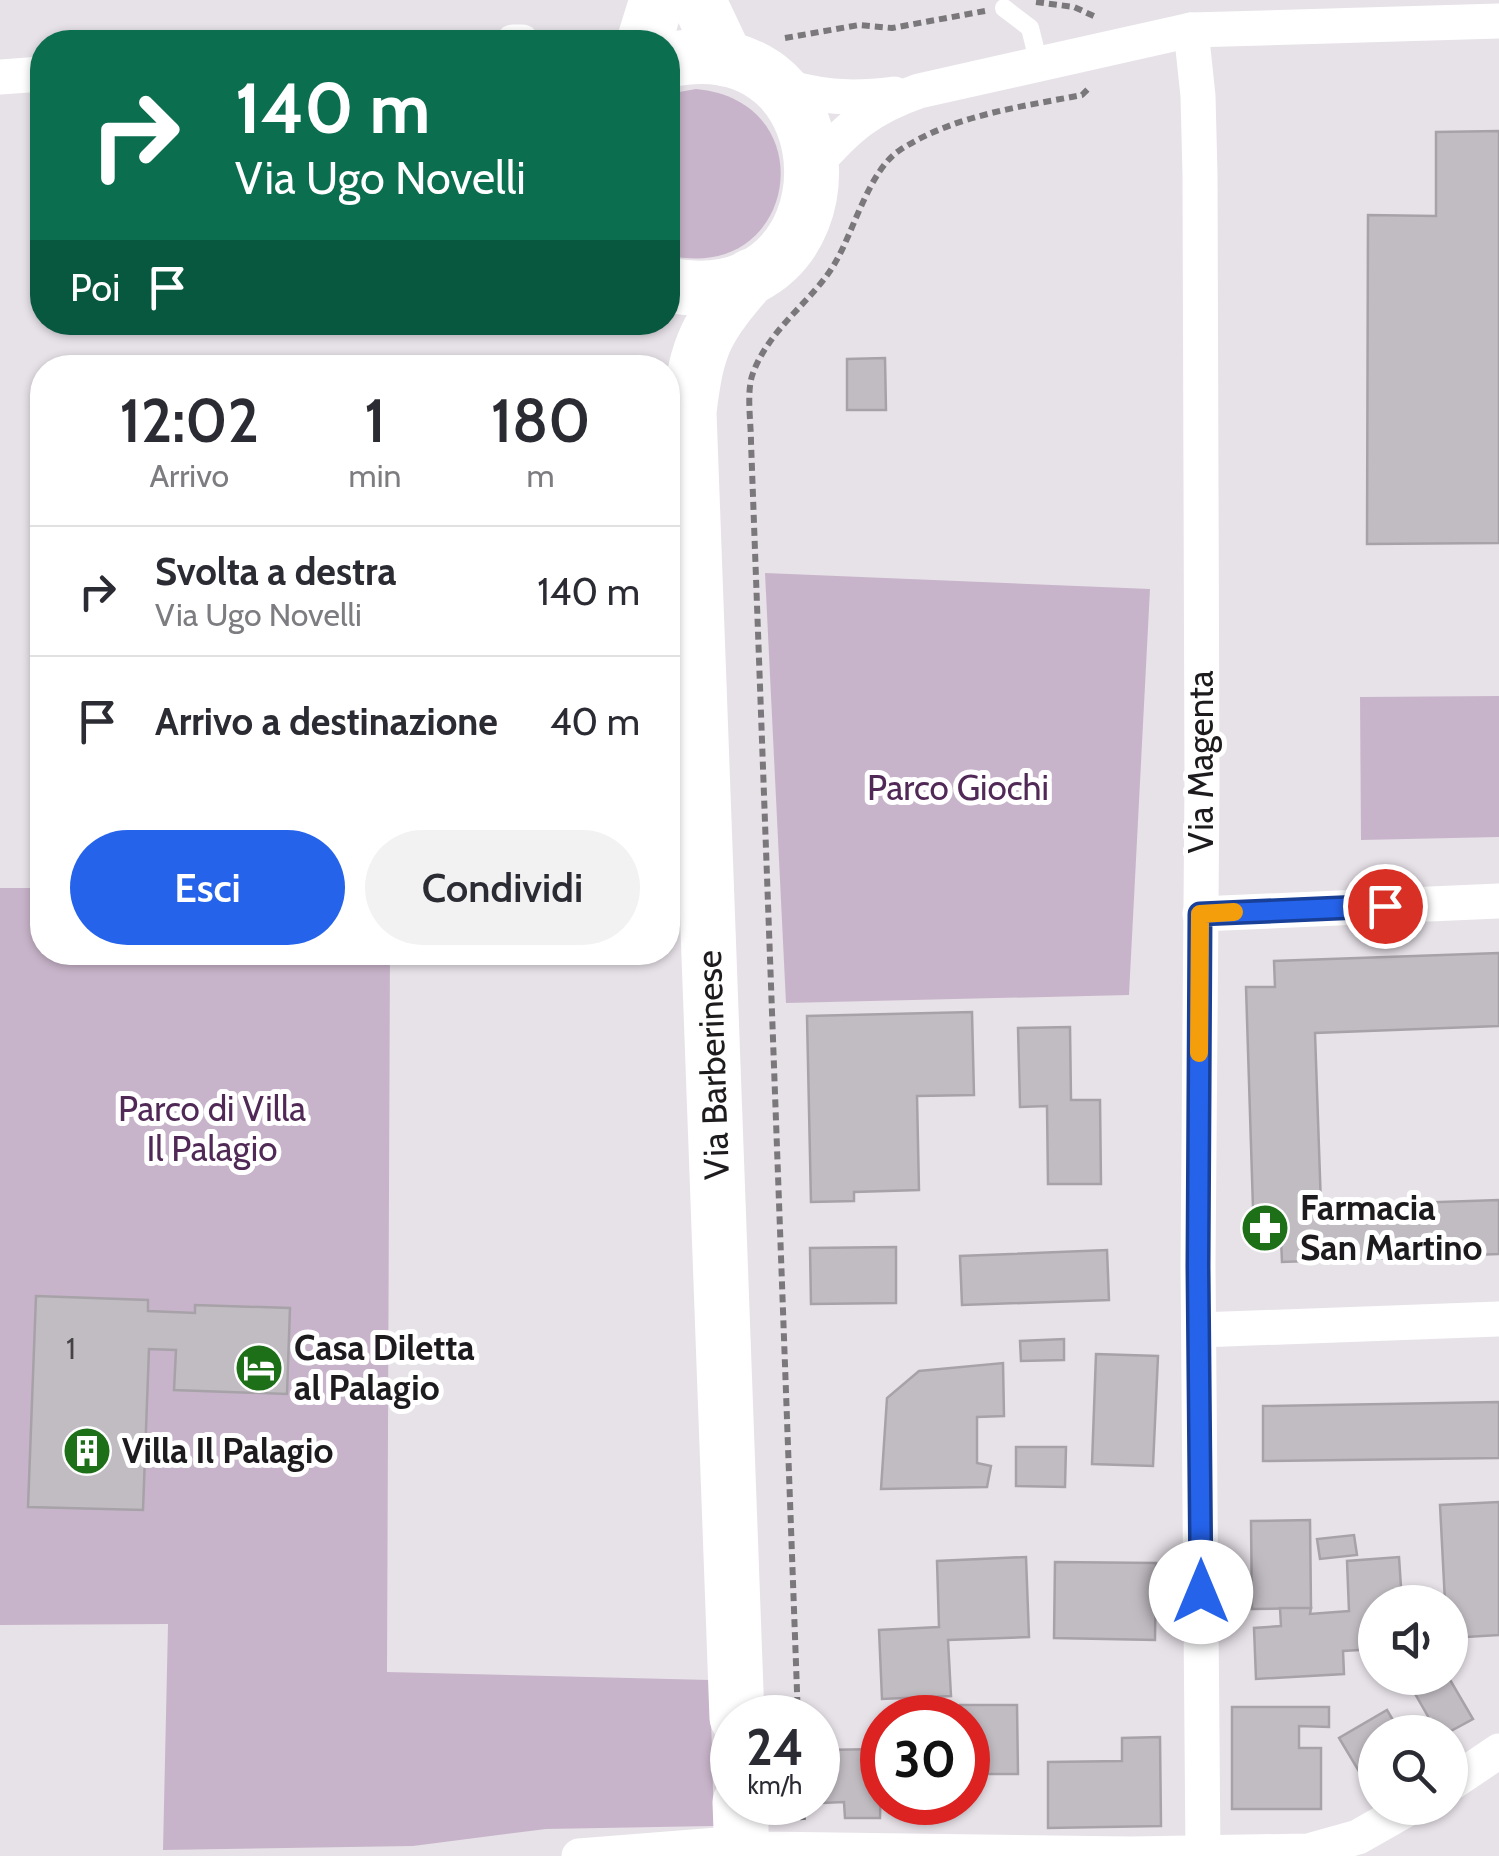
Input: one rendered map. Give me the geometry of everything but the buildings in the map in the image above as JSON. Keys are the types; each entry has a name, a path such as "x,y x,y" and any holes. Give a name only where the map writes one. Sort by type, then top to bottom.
{"main road":[{"path":"648,30 658,0"},
{"name":"Via Barberinese","path":"680,286 701,289 735,282 768,265 794,238 809,204 814,166 793,106 759,60 698,0"},
{"path":"680,58 759,60"},
{"name":"Via Barberinese","path":"736,1695 689,412 695,360 705,337 720,311 751,276"},
{"name":"Via Barberinese","path":"680,367 689,412"}],"street":[{"path":"814,166 859,119 885,102 1191,30 1499,21"},
{"name":"Via Magenta","path":"1191,30 1200,175 1199,1330 1203,1855"},
{"path":"759,60 808,94 852,99 919,91"},
{"path":"0,77 30,75"},
{"path":"1200,914 1499,902"},
{"path":"1199,1330 1499,1319"},
{"path":"1468,1772 1499,1752"},
{"path":"579,1856 741,1835 764,1849 1203,1855 1320,1850 1378,1825"}],"lane":[{"path":"1004,8 1030,28 1039,64"}],"path":[{"path":"759,60 859,25 892,28 1004,8 1022,0 1074,7 1096,17 1106,70 1082,96 994,112 940,128 895,152 872,184 833,267 786,318 752,375 751,442 797,1695"}],"green space":[{"path":"696,89 738,101 765,124 779,155 780,188 768,219 745,244 712,257 680,256 680,92"},
{"name":"Parco Giochi","path":"765,573 1150,589 1129,995 786,1003"},
{"path":"1499,696 1499,837 1361,840 1360,697"},
{"name":"Parco di Villa Il Palagio","path":"0,888 30,888 30,965 390,965 387,1672 710,1680 710,1825 714,1826 546,1829 413,1846 163,1850 168,1624 0,1625","holes":["36,1297 148,1300 148,1311 195,1313 195,1306 286,1394 175,1390 176,1350 149,1349 28,1507"]}],"slow traffic":[{"path":"1199,1053 1200,914 1234,912"}],"place":[{"name":"Farmacia San Martino","path":"1265,1228"},
{"name":"Casa Diletta al Palagio","path":"259,1368"},
{"name":"Villa Il Palagio","path":"87,1451"}],"route":[{"path":"1201,1592 1200,914 1385,906"}]}
